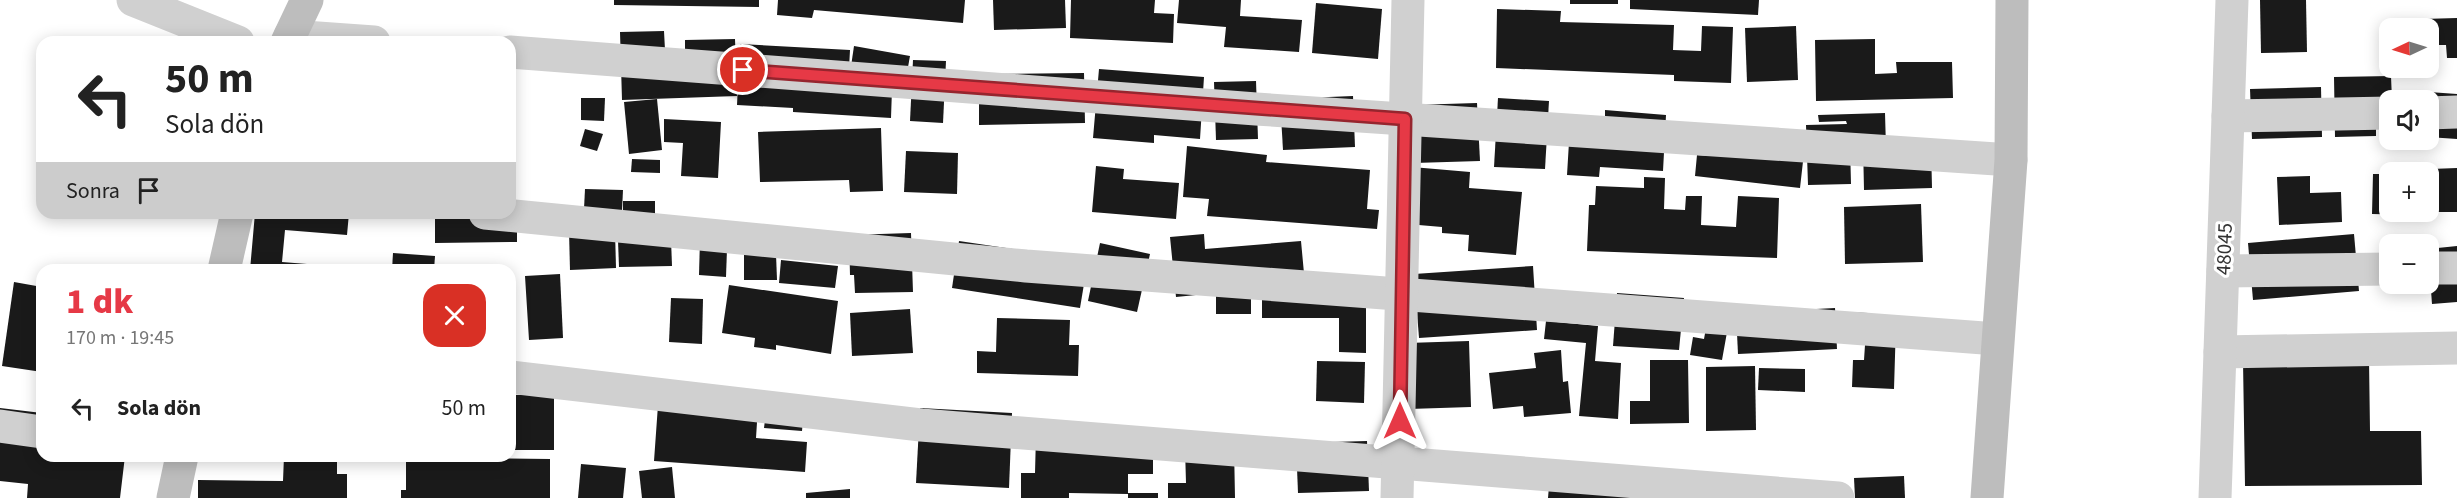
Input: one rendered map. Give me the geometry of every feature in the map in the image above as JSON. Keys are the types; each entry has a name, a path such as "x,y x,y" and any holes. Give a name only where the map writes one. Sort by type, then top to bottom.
{"main road":[{"path":"290,36 307,0"},
{"path":"1987,498 2011,160 2012,0"},
{"path":"225,264 236,219"},
{"path":"173,498 181,462"}],"street":[{"path":"133,0 223,36"},
{"path":"1397,498 1408,0"},
{"name":"48045","path":"2216,498 2232,0"},
{"path":"516,52 1405,119 2011,160"},
{"path":"2439,113 2457,112"},
{"path":"2228,116 2379,113"},
{"path":"516,216 1026,266 1997,339"},
{"path":"2439,268 2457,268"},
{"path":"2223,271 2379,269"},
{"path":"2220,351 2457,348"},
{"path":"516,378 921,425 1838,498"},
{"path":"0,426 36,431"}],"building":[{"path":"614,0 759,0 759,7 614,5"},
{"path":"778,0 965,0 963,23 814,10 812,18 777,15"},
{"path":"993,0 1065,0 1066,28 994,30"},
{"path":"1071,0 1155,0 1154,13 1174,14 1173,43 1070,38"},
{"path":"1179,0 1241,0 1240,16 1302,20 1299,52 1224,47 1226,27 1177,23"},
{"path":"1570,0 1618,0 1618,4 1570,4"},
{"path":"1630,0 1759,0 1758,15 1630,9"},
{"path":"2260,0 2306,0 2307,52 2261,53"},
{"path":"1316,3 1382,9 1378,59 1312,53"},
{"path":"1497,9 1561,11 1560,22 1674,25 1673,50 1701,51 1702,26 1733,27 1731,83 1674,81 1674,75 1496,68"},
{"path":"2457,18 2457,58 2447,58 2446,45 2439,45 2439,19"},
{"path":"1796,26 1798,80 1747,82 1745,28"},
{"path":"664,31 665,50 685,49 685,40 735,39 737,96 622,100 620,32"},
{"path":"1875,39 1875,74 1897,73 1896,62 1952,62 1953,98 1816,101 1815,40"},
{"path":"740,44 850,50 848,87 892,89 891,118 793,112 793,108 737,105"},
{"path":"854,46 910,56 904,89 849,80"},
{"path":"913,60 946,61 943,123 910,121"},
{"path":"1099,69 1204,77 1200,139 1154,135 1154,143 1093,138"},
{"path":"1084,73 1085,123 979,125 979,74"},
{"path":"2334,77 2391,78 2392,90 2379,90 2376,136 2335,137"},
{"path":"1256,81 1258,139 1216,140 1214,82"},
{"path":"2321,87 2322,137 2252,139 2250,89"},
{"path":"2439,93 2457,94 2457,139 2439,138"},
{"path":"1353,96 1355,147 1283,150 1280,99"},
{"path":"581,98 605,98 604,121 581,120"},
{"path":"1498,98 1549,101 1545,169 1494,167"},
{"path":"657,99 662,150 629,154 624,102"},
{"path":"1477,103 1480,161 1414,163 1412,105"},
{"path":"1605,110 1666,115 1663,171 1600,167 1599,177 1567,175 1569,142 1605,119"},
{"path":"1885,113 1886,148 1931,146 1932,188 1864,190 1863,144 1850,145 1851,184 1808,185 1806,125 1847,124 1846,121 1819,122 1818,115"},
{"path":"664,119 721,122 718,178 681,176 683,143 664,142"},
{"path":"1714,125 1806,135 1800,188 1695,176 1697,155 1710,156"},
{"path":"881,128 883,191 850,192 849,180 760,182 758,132"},
{"path":"585,129 603,134 597,151 580,146"},
{"path":"1187,146 1267,155 1266,162 1370,170 1367,209 1379,210 1377,229 1207,216 1209,199 1183,197"},
{"path":"906,151 958,153 957,194 904,192"},
{"path":"632,159 660,160 660,173 631,172"},
{"path":"1096,166 1124,169 1123,179 1179,183 1176,219 1092,212"},
{"path":"1412,167 1470,172 1469,188 1522,192 1516,255 1468,251 1469,235 1442,233 1442,227 1407,224"},
{"path":"2457,168 2457,212 2439,212 2439,169"},
{"path":"2373,174 2379,174 2379,214 2372,214"},
{"path":"2310,176 2310,193 2341,192 2342,222 2279,225 2277,177"},
{"path":"1644,177 1665,178 1664,209 1685,210 1686,196 1702,196 1701,225 1736,227 1738,196 1779,198 1777,258 1587,251 1589,205 1595,205 1596,186 1644,188"},
{"path":"585,189 623,190 622,211 584,209"},
{"path":"517,201 517,242 435,243 435,219 516,219"},
{"path":"623,201 655,201 655,237 623,237"},
{"path":"1921,204 1923,262 1845,264 1844,207"},
{"path":"254,219 348,219 347,235 285,230 282,262 307,264 251,264"},
{"path":"728,221 726,277 699,275 700,239"},
{"path":"615,230 616,268 570,270 569,231"},
{"path":"911,233 913,292 855,293 854,275 850,275 849,235"},
{"path":"1204,234 1205,249 1301,241 1305,284 1366,285 1366,353 1339,352 1339,318 1262,318 1262,296 1195,281 1196,295 1176,297 1170,237"},
{"path":"2354,234 2359,291 2253,300 2248,243"},
{"path":"671,239 672,266 619,267 618,240"},
{"path":"959,241 1088,260 1080,308 952,288"},
{"path":"1100,243 1150,254 1137,312 1088,301"},
{"path":"2457,246 2457,302 2432,304 2431,294 2439,294 2439,248"},
{"path":"393,253 435,256 434,264 392,264"},
{"path":"776,254 777,280 744,280 744,255"},
{"path":"781,260 838,266 835,288 779,283"},
{"path":"1533,266 1537,330 1419,338 1414,274"},
{"path":"560,274 563,338 529,340 525,276"},
{"path":"14,282 36,286 36,371 2,366"},
{"path":"729,285 838,301 831,354 776,345 776,350 754,347 755,338 722,333"},
{"path":"1216,285 1251,285 1251,314 1216,314"},
{"path":"1617,293 1684,298 1679,350 1613,346"},
{"path":"671,298 703,299 702,344 669,342"},
{"path":"1710,306 1731,310 1722,360 1690,355 1693,337 1704,339"},
{"path":"1835,308 1837,349 1738,354 1736,313"},
{"path":"910,309 913,353 852,356 850,313"},
{"path":"1844,312 1868,313 1868,322 1896,323 1894,389 1852,387 1853,360 1864,360 1865,345"},
{"path":"997,318 1070,320 1069,345 1079,345 1078,376 977,373 977,351 996,352"},
{"path":"1546,321 1598,326 1595,361 1621,363 1618,419 1579,416 1586,343 1544,339"},
{"path":"1469,341 1471,407 1409,409 1407,343"},
{"path":"1561,350 1563,382 1568,381 1571,413 1524,417 1523,406 1493,409 1489,373 1536,368 1534,353"},
{"path":"2369,359 2370,431 2421,431 2422,485 2245,486 2243,361"},
{"path":"1650,360 1688,360 1689,423 1630,424 1630,401 1650,401"},
{"path":"1317,361 1365,362 1364,403 1316,401"},
{"path":"1755,366 1756,430 1706,431 1706,367"},
{"path":"1759,368 1805,369 1805,392 1758,390"},
{"path":"759,391 756,438 807,442 805,472 654,461 658,405"},
{"path":"516,395 554,395 554,450 516,450"},
{"path":"767,404 804,408 802,431 764,428"},
{"path":"0,408 36,412 36,462 124,462 120,498 27,498 28,484 0,481"},
{"path":"920,408 1012,413 1009,488 916,483"},
{"path":"1036,435 1153,436 1153,474 1128,474 1128,493 1158,493 1158,498 1128,498 1128,494 1069,493 1069,498 1021,498 1021,473 1035,473"},
{"path":"1367,441 1369,491 1298,493 1296,443"},
{"path":"1234,446 1235,498 1168,498 1168,483 1186,483 1185,448"},
{"path":"516,459 550,459 550,498 401,498 401,490 406,490 406,462 516,462"},
{"path":"284,462 337,462 337,474 347,474 347,498 198,498 198,480 283,481"},
{"path":"581,464 626,468 623,498 578,498"},
{"path":"672,467 675,498 642,498 639,471"},
{"path":"1550,474 1633,498 1548,498"},
{"path":"1904,476 1905,498 1855,498 1854,478"},
{"path":"850,489 850,498 806,498 806,493"}],"route":[{"path":"743,70 1405,119 1400,421"}]}
